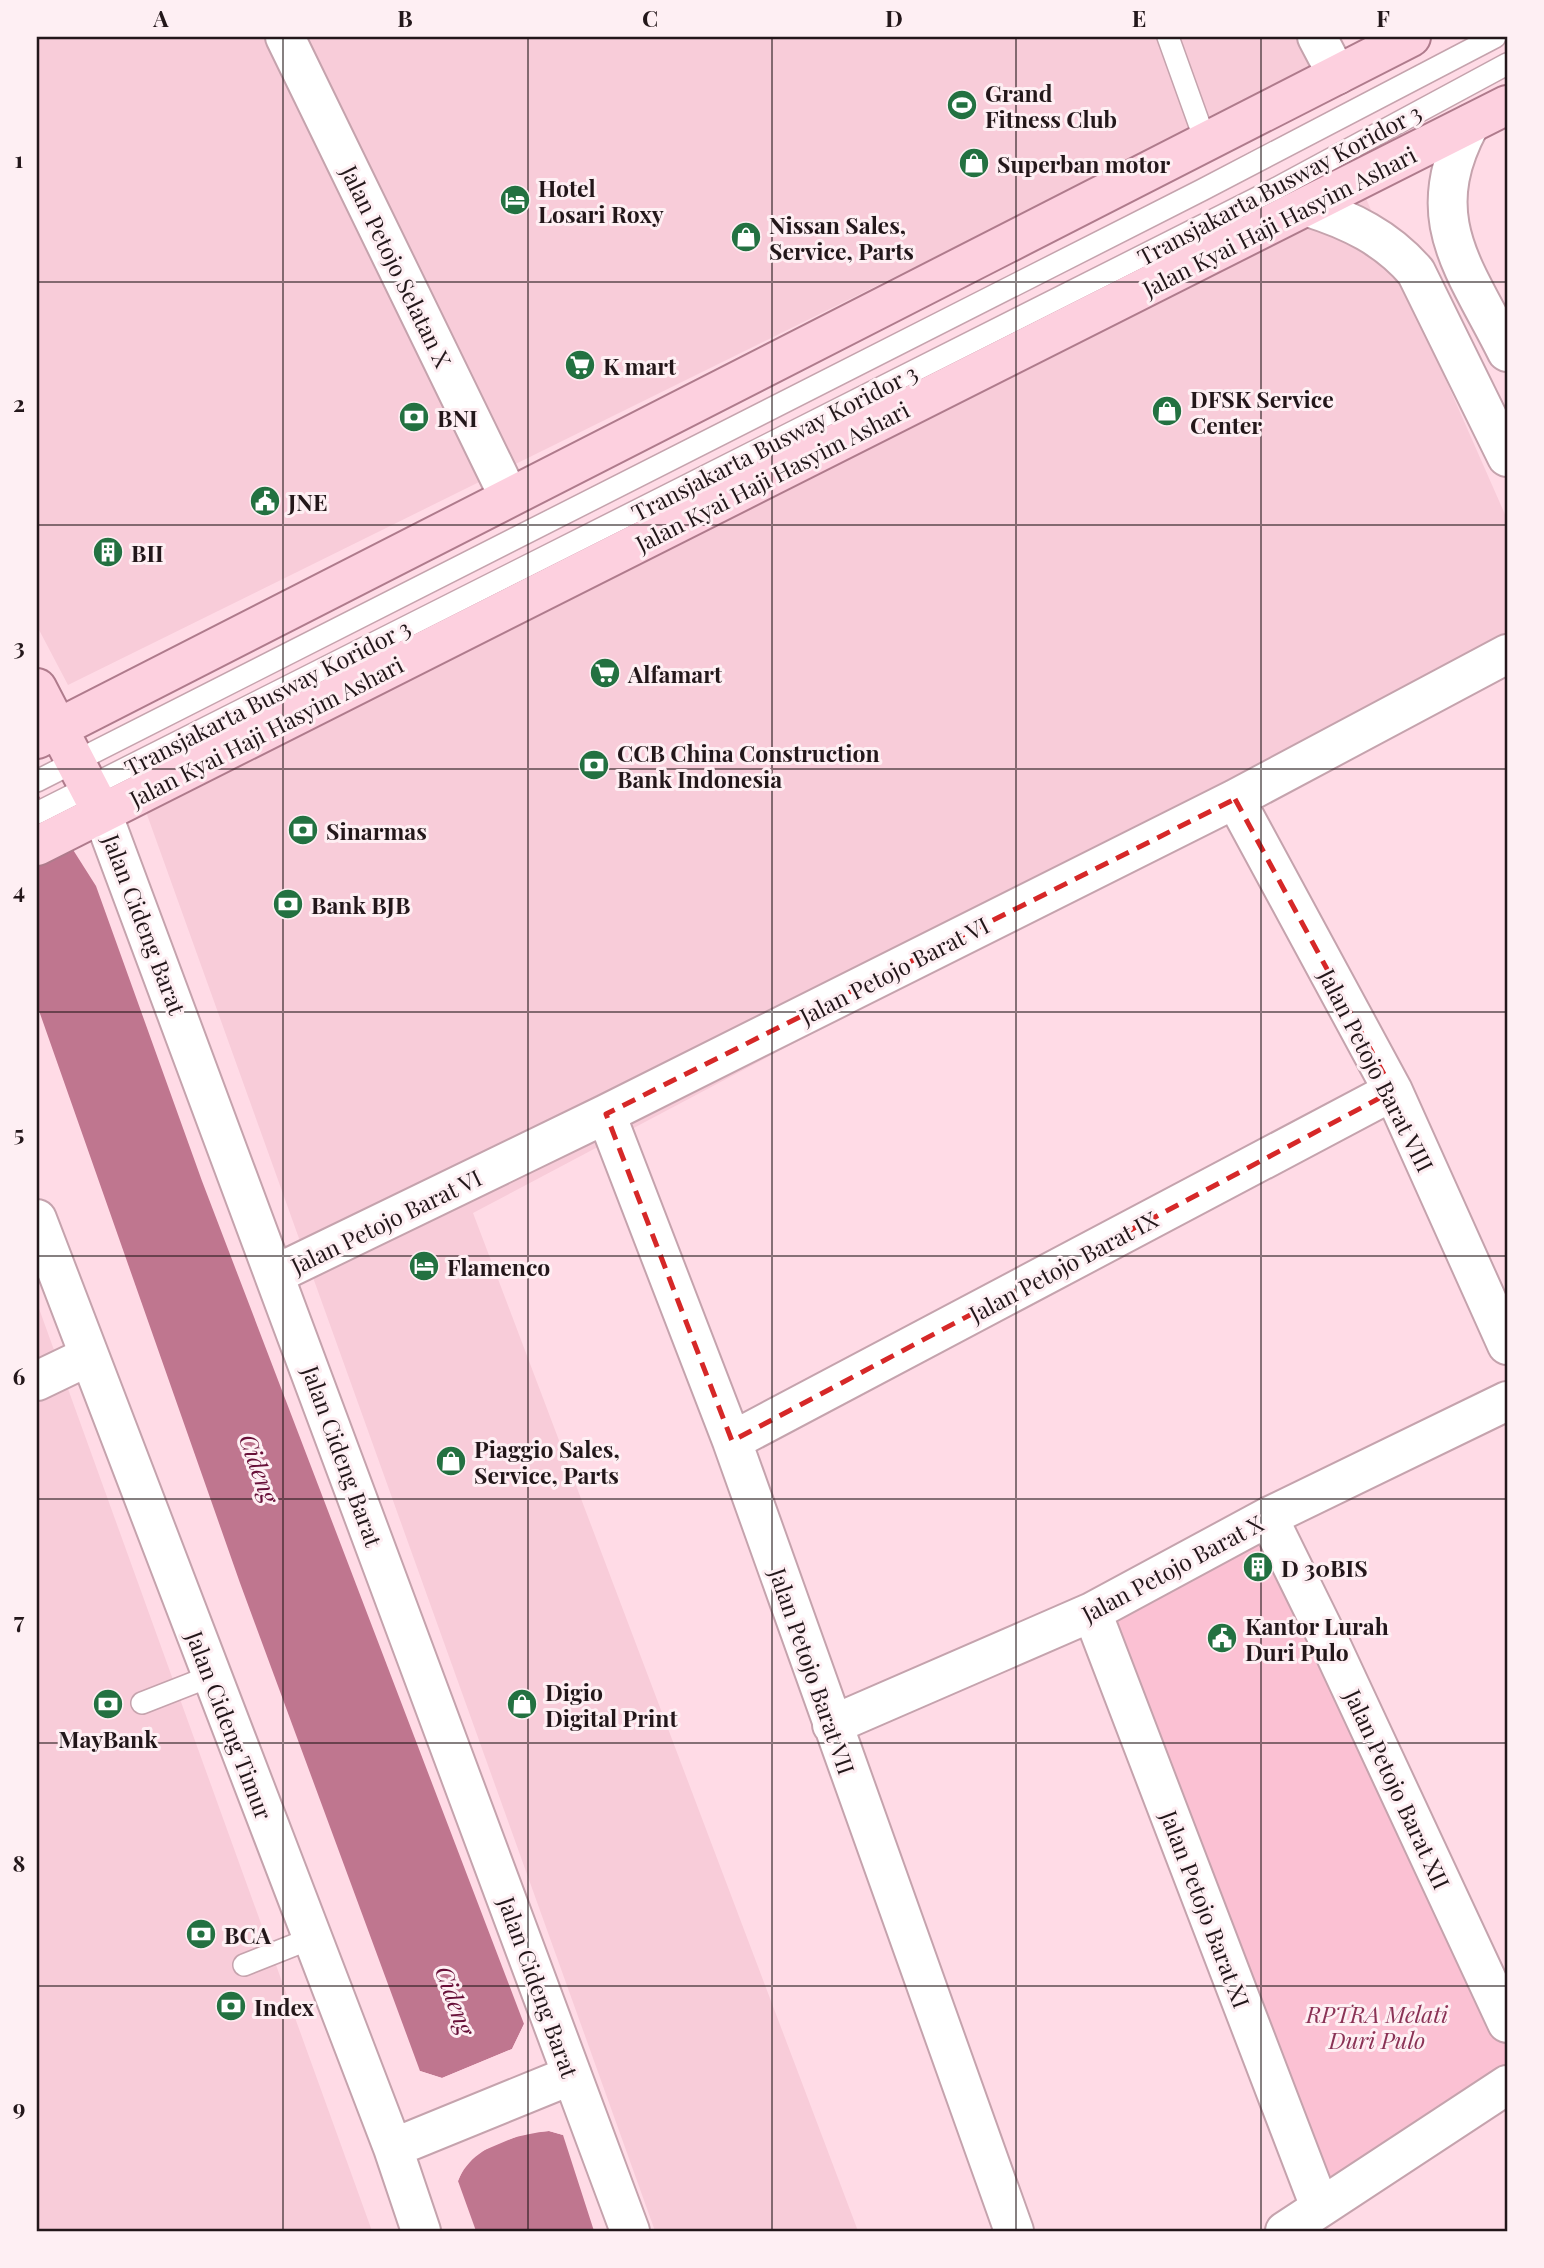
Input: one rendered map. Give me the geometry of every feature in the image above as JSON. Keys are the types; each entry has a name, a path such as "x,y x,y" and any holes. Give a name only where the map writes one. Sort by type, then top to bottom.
{"main road":[{"path":"47,733 508,495 1338,75 1366,47 1411,37"},
{"name":"Jalan Kyai Haji Hasyim Ashari","path":"37,846 78,792 1308,207 1507,105"},
{"name":"Jalan Cideng Barat","path":"37,688 47,733 78,792"}],"street":[{"path":"1317,37 1338,75"},
{"name":"Jalan Petojo Selatan X","path":"296,40 508,495"},
{"path":"1470,124 1454,154 1446,186 1447,220 1457,252 1507,352"},
{"path":"1308,207 1332,214 1378,237 1399,252 1416,272 1507,457"},
{"name":"Jalan Petojo Barat VI","path":"276,1274 606,1114 1236,799 1507,654"},
{"name":"Jalan Cideng Barat","path":"78,792 276,1274 559,2081 630,2231"},
{"name":"Jalan Petojo Barat VIII","path":"1236,799 1393,1091 1507,1345"},
{"name":"Jalan Petojo Barat IX","path":"732,1441 1393,1091"},
{"name":"Jalan Petojo Barat VII","path":"606,1114 732,1441 1014,2231"},
{"name":"Jalan Cideng Timur","path":"37,1219 87,1357 393,2148 421,2231"},
{"path":"37,1381 87,1357"},
{"name":"Jalan Petojo Barat X","path":"832,1725 1092,1612 1268,1517 1507,1401"},
{"name":"Jalan Petojo Barat XII","path":"1268,1517 1507,2024"},
{"name":"Jalan Petojo Barat XI","path":"1092,1612 1320,2207"},
{"path":"393,2148 559,2081"},
{"path":"1286,2231 1507,2085"}],"lane":[{"path":"1168,37 1205,140"},
{"name":"Transjakarta Busway Koridor 3","path":"78,792 1189,197 1495,37"},
{"name":"Transjakarta Busway Koridor 3","path":"37,813 1240,207 1507,64"},
{"path":"37,781 78,792"},
{"path":"142,1703 211,1676"},
{"path":"244,1965 312,1938"}],"highlighted area":[{"path":"1235,799 1393,1091 732,1441 606,1114"}],"shaded area":[{"path":"37,37 1295,37 1312,71 68,685 37,626"},
{"path":"1364,194 1507,519 1507,666 473,1213 858,2231 655,2231 145,809"},
{"path":"37,1303 372,2231 37,2231"}],"green space":[{"name":"RPTRA Melati Duri Pulo","path":"1268,1517 1507,2024 1507,2085 1320,2207 1092,1612"}],"water":[{"name":"Cideng","path":"37,793 96,886 202,1181 524,2024 512,2049 442,2078 420,2071 240,1583 37,1005"},
{"path":"549,2131 563,2135 594,2231 476,2231 458,2181 464,2169 473,2159 496,2144"}],"pier":[{"path":"524,2024 524,2038 514,2052 442,2081 421,2076 420,2071 442,2078 512,2049"},
{"path":"549,2127 561,2131 563,2135 549,2131 525,2133 480,2152 465,2165 458,2181 456,2176 462,2163 478,2149 524,2130"}],"place":[{"name":"Grand Fitness Club","path":"962,105"},
{"name":"Superban motor","path":"974,163"},
{"name":"Hotel Losari Roxy","path":"515,200"},
{"name":"Nissan Sales, Service, Parts","path":"746,237"},
{"name":"K mart","path":"580,365"},
{"name":"DFSK Service Center","path":"1167,411"},
{"name":"BNI","path":"414,417"},
{"name":"JNE","path":"265,501"},
{"name":"BII","path":"108,552"},
{"name":"Alfamart","path":"605,673"},
{"name":"CCB China Construction Bank Indonesia","path":"594,765"},
{"name":"Sinarmas","path":"303,830"},
{"name":"Bank BJB","path":"288,904"},
{"name":"Flamenco","path":"424,1266"},
{"name":"Piaggio Sales, Service, Parts","path":"451,1461"},
{"name":"D 30BIS","path":"1258,1567"},
{"name":"Kantor Lurah Duri Pulo","path":"1222,1638"},
{"name":"MayBank","path":"108,1704"},
{"name":"Digio Digital Print","path":"522,1704"},
{"name":"BCA","path":"201,1934"},
{"name":"Index","path":"231,2006"}]}
